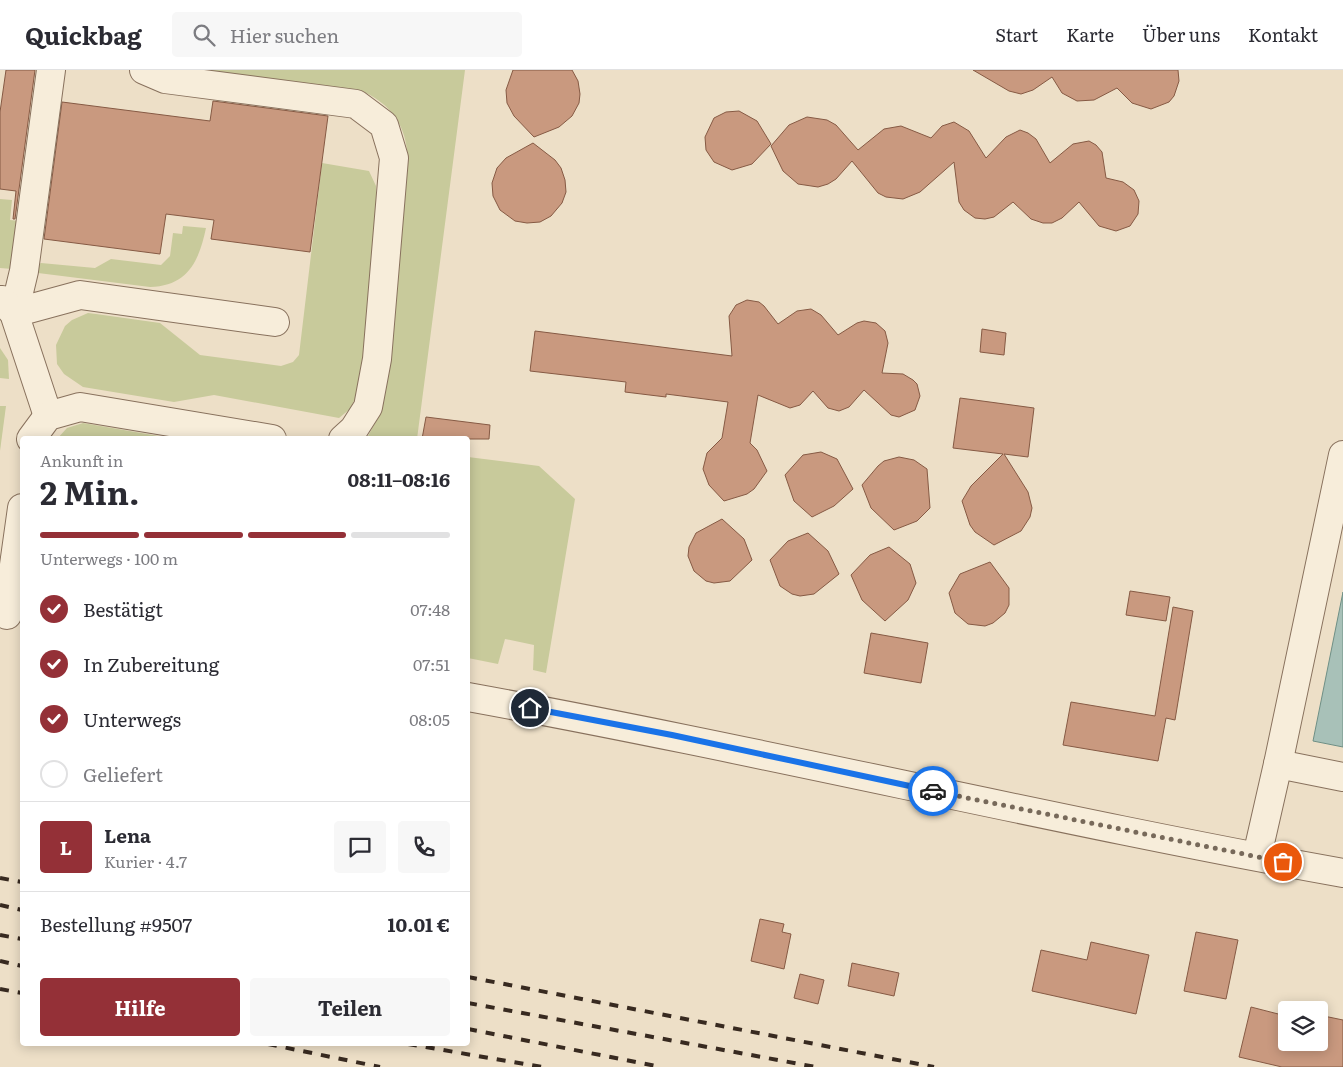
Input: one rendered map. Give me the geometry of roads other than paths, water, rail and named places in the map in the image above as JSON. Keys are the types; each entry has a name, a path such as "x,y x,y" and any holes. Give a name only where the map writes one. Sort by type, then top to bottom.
{"street":[{"path":"48,416 7,305 24,271 50,70"},
{"path":"144,70 165,79 356,104 384,125 394,158 377,358 368,407 354,429 346,436"},
{"path":"7,305 80,294 275,322"},
{"path":"33,436 48,416 80,407 254,436"},
{"path":"1257,856 1343,455"},
{"path":"10,615 20,526"},
{"path":"470,697 672,735 1024,810 1343,873"},
{"path":"1278,764 1343,776"}],"water":[{"path":"1343,592 1343,747 1313,741"}],"railway":[{"path":"0,878 20,882"},
{"path":"0,905 20,910"},
{"path":"0,935 20,939"},
{"path":"0,961 20,966"},
{"path":"470,977 934,1067"},
{"path":"0,989 20,993"},
{"path":"470,1003 816,1067"},
{"path":"470,1029 661,1067"},
{"path":"278,1046 380,1067"},
{"path":"420,1046 542,1067"}]}
